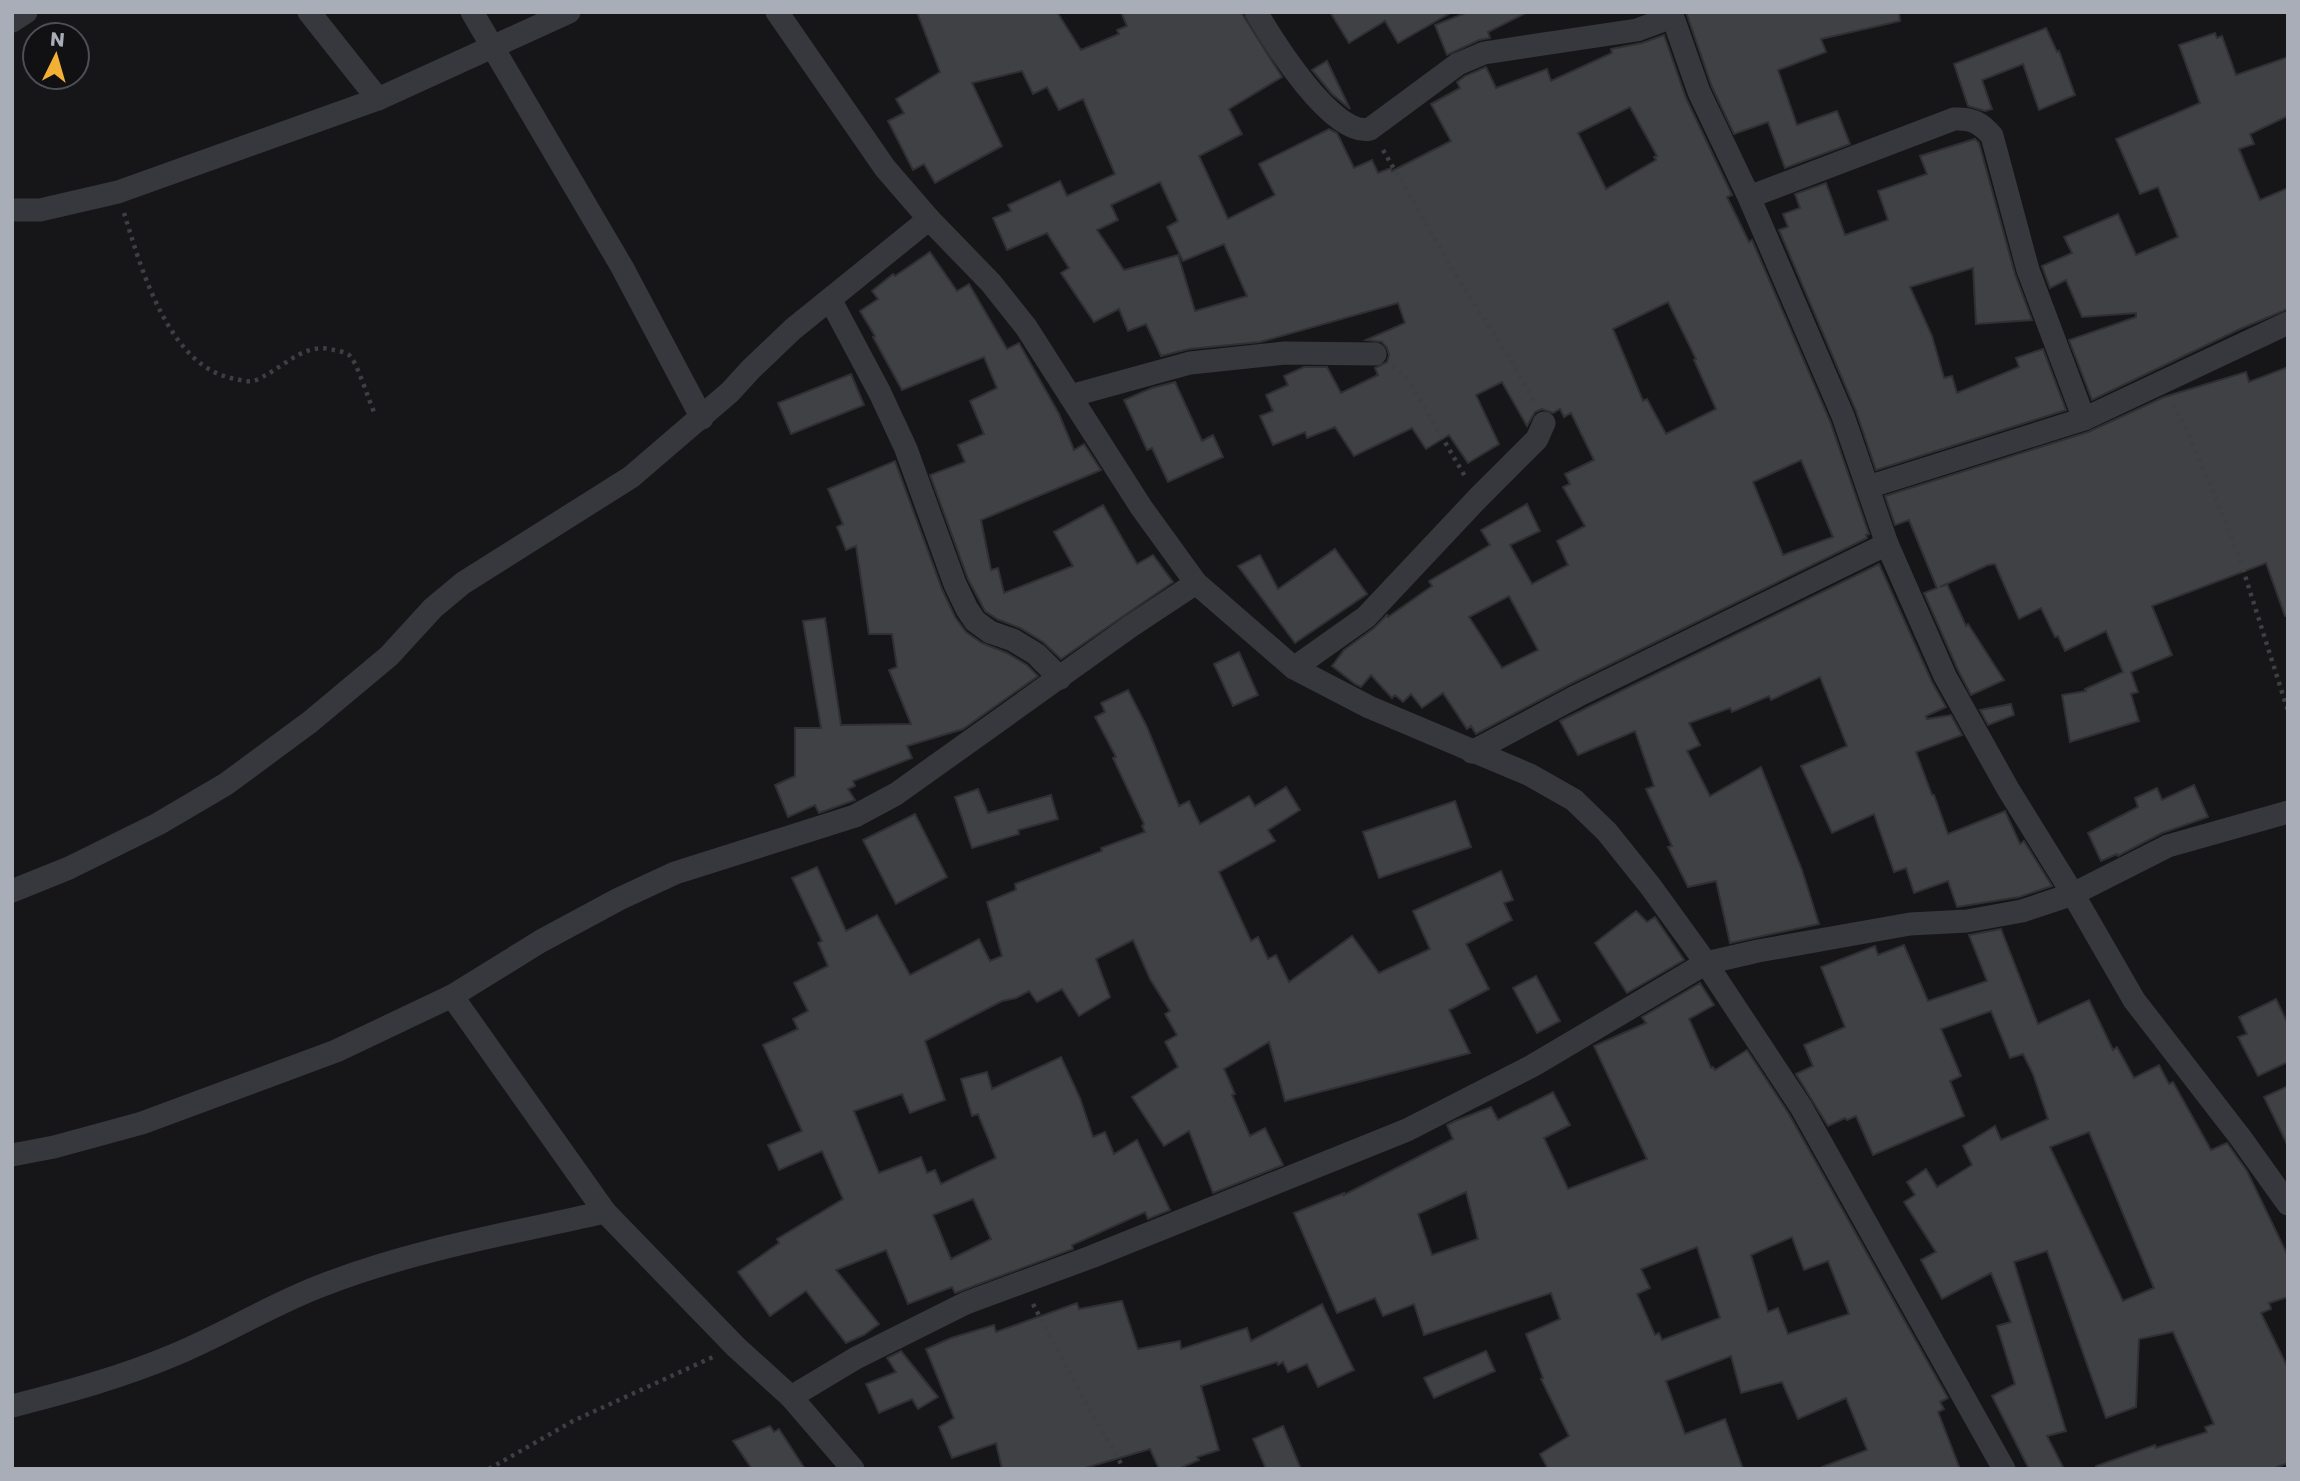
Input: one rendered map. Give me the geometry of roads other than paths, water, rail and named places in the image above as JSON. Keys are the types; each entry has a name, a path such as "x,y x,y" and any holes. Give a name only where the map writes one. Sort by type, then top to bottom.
{"street":[{"path":"12,21 26,12"},
{"path":"309,12 378,99"},
{"path":"472,12 622,267 702,418"},
{"path":"12,210 40,210 118,192 378,99 569,12"},
{"path":"777,12 885,168 998,292 1026,327 1141,507 1196,583 1294,668 1369,707 1530,775 1574,800 1607,832 1706,963 1801,1107 2004,1469"},
{"path":"1256,12 1286,61 1307,87 1343,122 1356,129 1370,129 1458,64 1484,53 1637,30 1672,15 1699,92 1749,197 1843,416 1886,544 1945,677 2008,789 2134,1000 2240,1137 2288,1205"},
{"path":"1749,197 1954,119 1966,118 1981,124 1992,136 2028,270 2084,419"},
{"path":"12,891 69,868 147,830 226,784 310,722 389,656 433,608 463,583 631,477 702,418 793,329 831,301 929,219"},
{"path":"831,301 880,393 906,449 955,584 967,609 975,621 990,632 1013,640 1036,653 1060,678"},
{"path":"1868,487 2084,419 2288,323"},
{"path":"1070,396 1190,363 1285,353 1375,354"},
{"path":"1294,668 1366,617 1537,439 1544,423"},
{"path":"1472,752 1577,696 1886,544"},
{"path":"12,1155 54,1147 142,1123 336,1051 452,996 541,941 619,899 675,873 855,816 896,794 1131,626 1196,583"},
{"path":"791,1397 856,1358 965,1303 1091,1257 1407,1130 1532,1066 1706,963 1910,924 1966,920 2022,911 2073,894 2168,846 2288,812"},
{"path":"452,996 605,1212 736,1347 791,1397 853,1469"},
{"path":"12,1406 64,1393 150,1364 320,1286 360,1271 405,1258 605,1212"}]}
